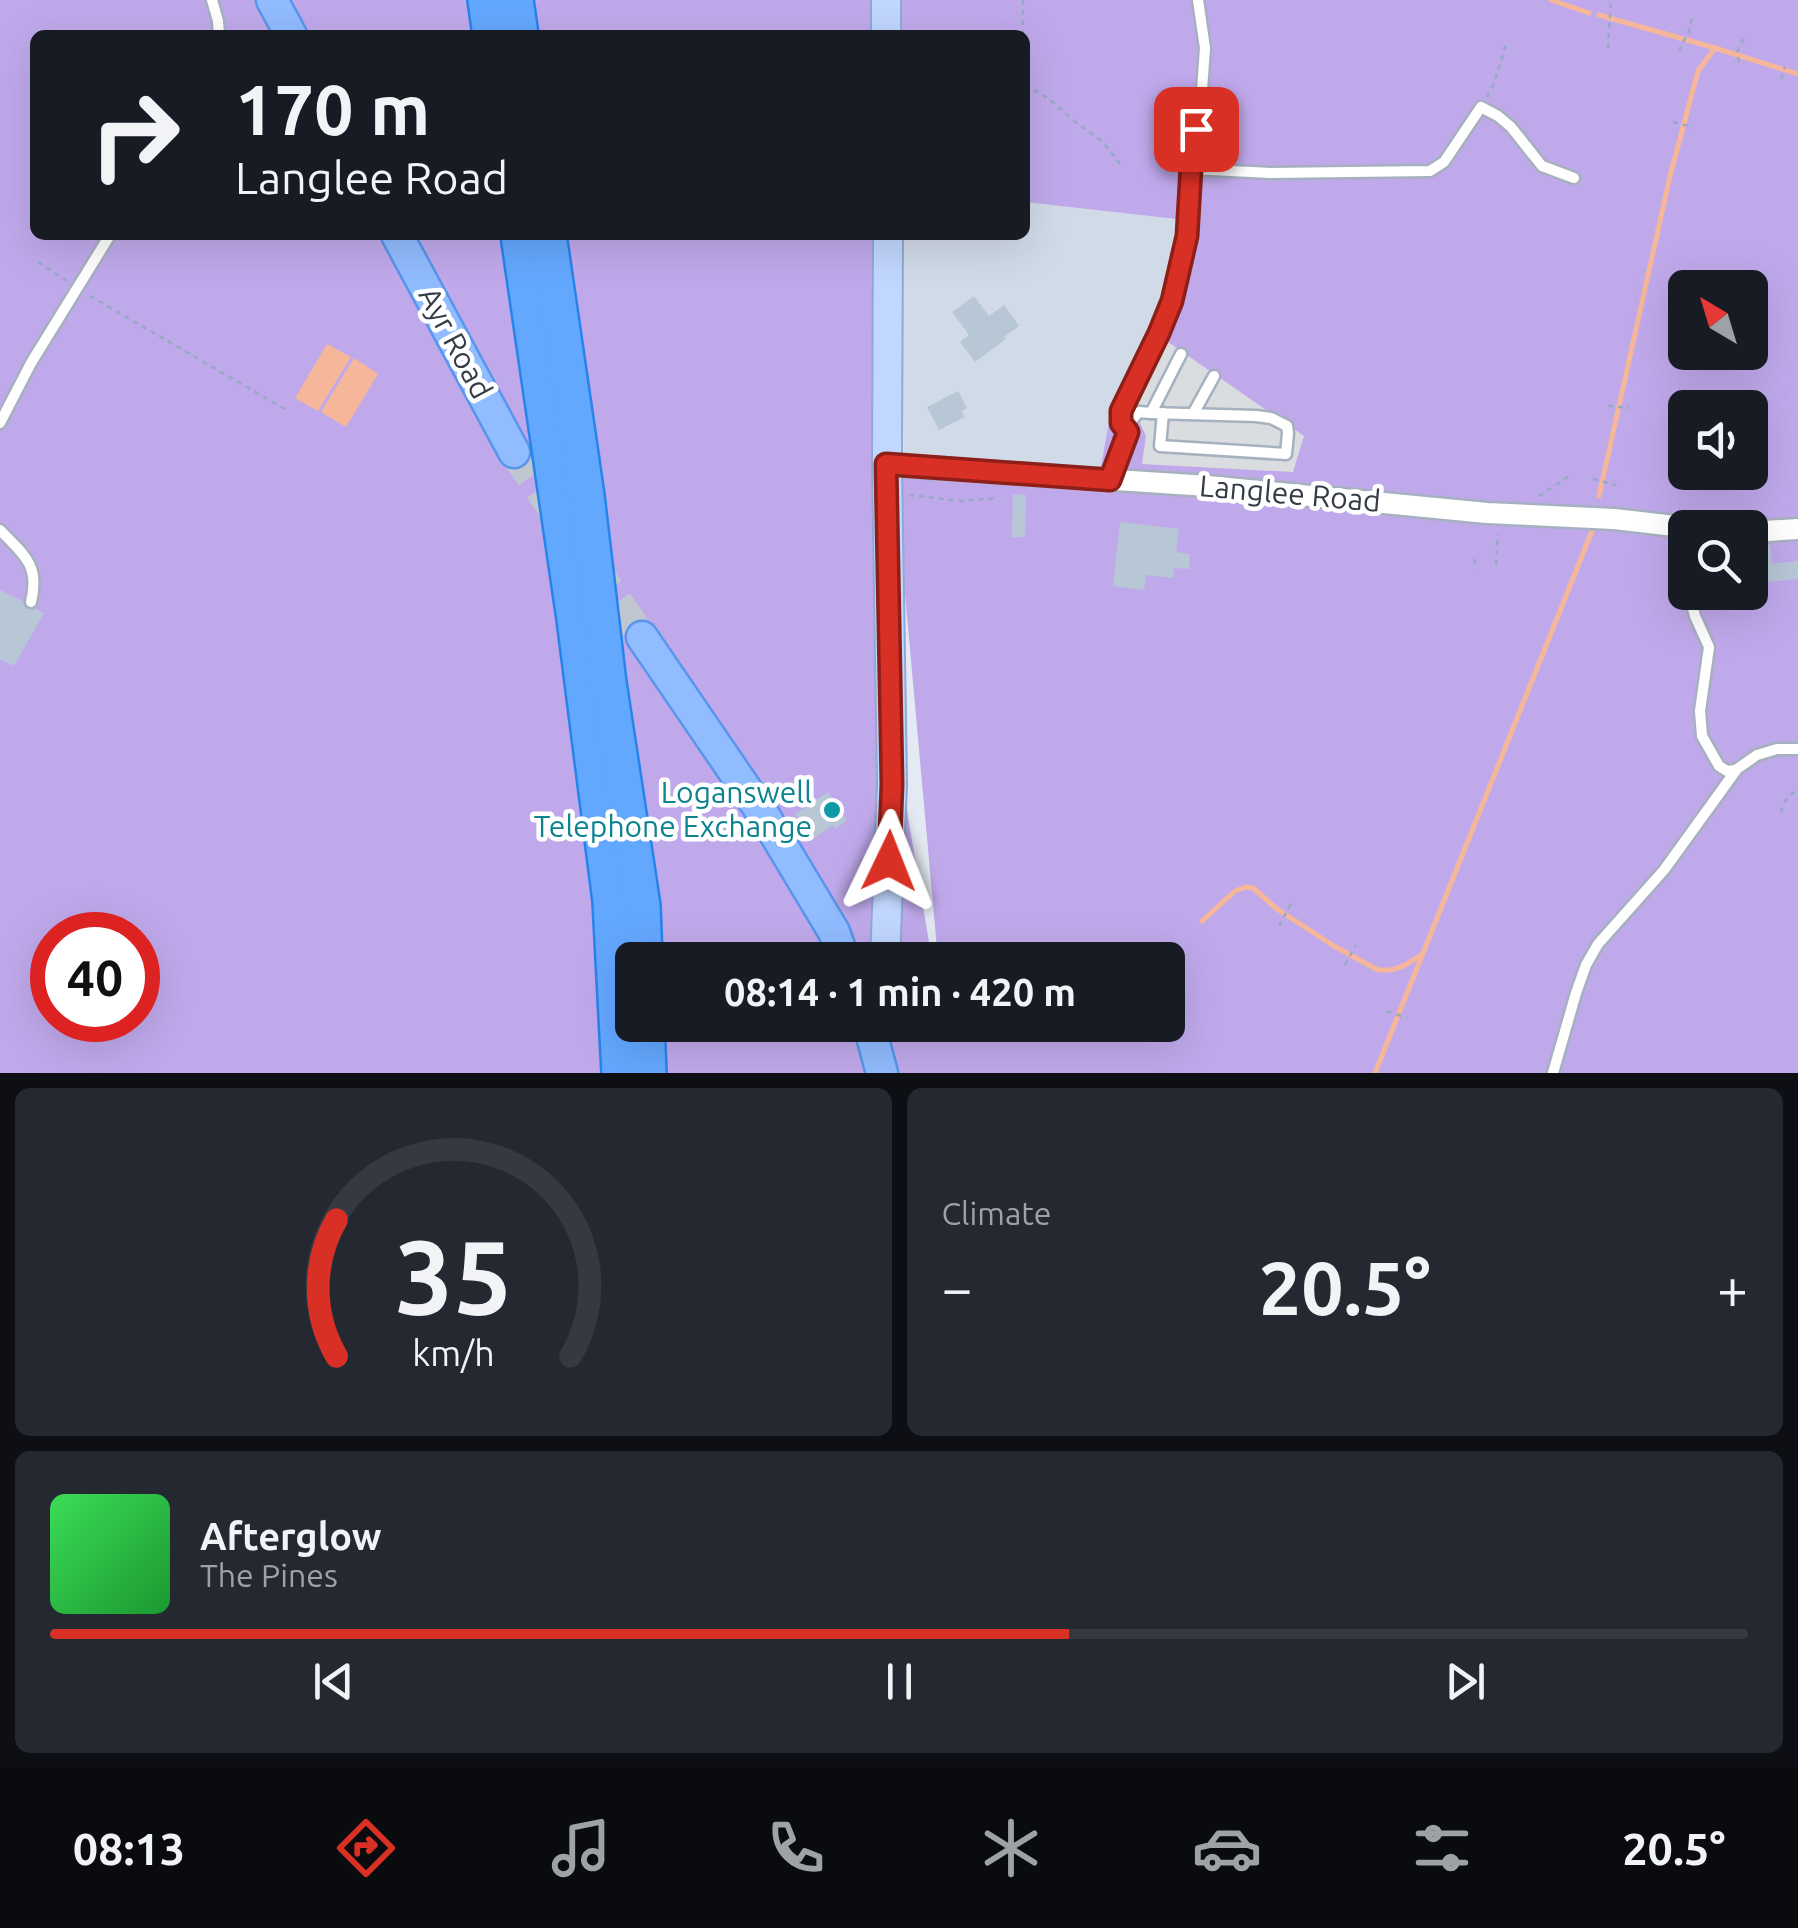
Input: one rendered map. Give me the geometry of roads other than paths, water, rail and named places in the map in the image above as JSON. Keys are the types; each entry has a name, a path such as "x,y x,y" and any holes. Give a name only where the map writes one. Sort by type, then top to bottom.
{"highway":[{"path":"486,0 489,30"},
{"path":"514,0 519,30"},
{"path":"520,240 611,901 620,1073"},
{"path":"549,240 642,906 643,942"},
{"path":"647,1042 648,1073"}],"main road":[{"path":"272,0 288,30"},
{"name":"Ayr Road","path":"400,240 514,452"},
{"path":"642,637 765,816 838,942"},
{"path":"874,1042 882,1073"}],"street":[{"path":"886,0 886,30"},
{"path":"886,942 892,784 888,240"},
{"name":"Langlee Road","path":"887,478 1110,480 1668,525"},
{"path":"1768,531 1798,529"}],"lane":[{"path":"212,0 219,30"},
{"path":"1128,432 1121,423 1121,411 1172,301 1187,236 1205,48 1198,0"},
{"path":"1191,168 1271,173 1430,171 1444,162 1481,107 1511,128 1542,166 1574,178"},
{"path":"0,422 31,363 107,240"},
{"path":"1110,480 1130,422 1139,412 1157,413 1193,414 1271,418 1286,426 1286,454 1160,446 1157,413 1181,354"},
{"path":"1193,414 1214,376"},
{"path":"1237,416 1244,400"},
{"path":"0,530 29,562 35,586 31,602"},
{"path":"1694,610 1708,647 1700,711 1702,736 1719,766 1727,771 1737,770"},
{"path":"1553,1073 1576,993 1598,944 1664,870 1737,770 1758,755 1777,748 1798,749"}],"waterway":[{"path":"1551,0 1589,13"},
{"path":"1599,15 1715,48"},
{"path":"1599,496 1670,176 1698,71 1715,48 1798,74"},
{"path":"1375,1073 1594,526"},
{"path":"1202,921 1235,891 1253,888 1277,909 1376,969 1395,969 1422,954"}],"tunnel":[{"path":"514,452 560,519"},
{"path":"592,565 642,637"}],"place":[{"name":"Loganswell Telephone Exchange","path":"832,810"}]}
